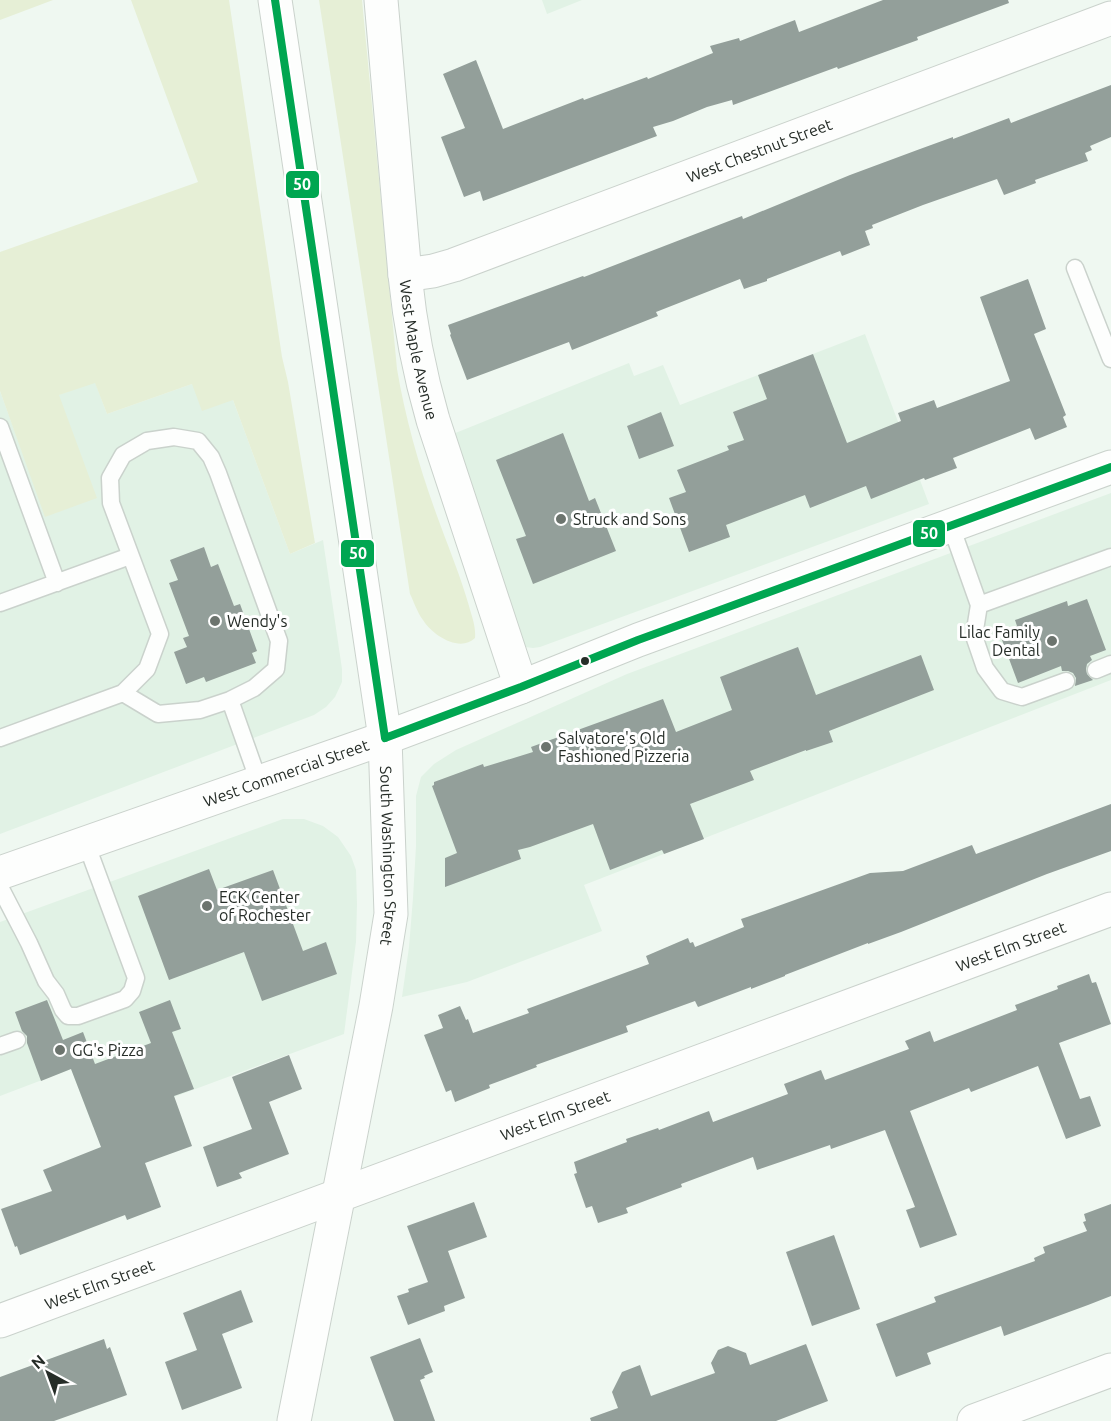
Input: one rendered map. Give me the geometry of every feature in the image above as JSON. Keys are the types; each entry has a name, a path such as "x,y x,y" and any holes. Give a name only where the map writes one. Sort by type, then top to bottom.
{"street":[{"name":"South Washington Street","path":"275,0 385,738 391,914 384,962 294,1421"},
{"name":"West Maple Avenue","path":"381,0 409,314 422,381 521,687"},
{"name":"West Chestnut Street","path":"405,275 454,265 1111,18"},
{"name":"West Commercial Street","path":"0,873 385,738 521,687 646,636 1107,472"},
{"name":"West Elm Street","path":"0,1321 1111,909"},
{"path":"974,1421 1111,1370"}],"lane":[{"path":"1076,268 1111,359"},
{"path":"0,427 57,583"},
{"path":"0,738 123,693 147,669 160,634 111,503 110,478 123,455 147,441 174,437 198,441 211,457 218,473 279,641 276,669 254,688 230,700 200,710 158,714 123,693"},
{"path":"951,526 979,605 974,636 985,668 1002,691 1022,697 1066,681"},
{"path":"0,603 130,556"},
{"path":"979,605 1111,557"},
{"path":"230,700 259,782"},
{"path":"0,887 46,981 68,1016 78,1016 125,999 132,991 136,978 86,843"},
{"path":"0,1046 17,1040"}],"shaded area":[{"path":"0,0 53,0 0,20"},
{"path":"131,0 229,0 282,357 315,543 290,554 233,400 202,411 192,384 107,414 95,383 59,395 97,498 45,517 0,391 0,252 198,182"},
{"path":"319,0 362,0 397,369 420,467 463,585 475,630 475,638 462,644 439,636 427,626 410,594"},
{"path":"542,0 582,0 547,14"},
{"path":"865,334 929,504 540,647 525,647 519,641 453,434 629,363 634,376 663,365 680,405"},
{"path":"95,382 107,414 192,384 233,400 290,554 323,540 342,682 335,697 314,715 0,834 0,391 46,517 71,429 58,395"},
{"path":"1111,493 1111,680 584,885 602,931 467,982 402,997 413,898 416,796 421,777 434,764 456,750 627,674"},
{"path":"283,819 304,819 323,826 338,837 351,856 356,870 356,942 344,1034 93,1127 71,1069 0,1096 0,922"}],"building":[{"path":"883,0 1008,0 1009,3 838,69 837,67 733,105 732,100 653,127 657,136 483,201 480,191 464,197 441,137 465,128 443,74 476,60 503,129 583,98 584,100 647,77 648,79 713,53 710,46 739,38 740,41 795,20 799,32"},
{"path":"1111,85 1111,137 1090,146 1092,150 1085,153 1088,161 1035,180 1036,183 1004,195 997,179 923,205 872,225 873,228 865,231 870,245 842,256 840,251 744,289 740,279 656,312 658,316 572,350 569,342 467,380 448,325 584,277 742,216 743,219 850,175 953,137 953,139 1009,118 1011,123"},
{"path":"1028,279 1046,329 1034,334 1066,415 1063,417 1067,427 1035,440 1030,428 953,458 957,468 871,499 866,486 810,508 805,495 726,525 730,537 689,552 669,498 686,492 677,470 729,450 727,446 744,440 733,412 767,399 758,375 813,354 847,443 901,421 898,413 934,400 937,408 1010,381 980,297"},
{"path":"661,412 674,446 639,459 627,426"},
{"name":"Struck and Sons","path":"563,433 589,501 595,498 616,551 533,584 516,539 526,536 496,460"},
{"name":"Wendy's","path":"204,547 211,567 218,564 234,606 240,604 257,651 252,653 256,663 206,682 204,677 186,684 174,652 187,647 183,638 189,636 169,583 178,580 170,560"},
{"name":"Lilac Family Dental","path":"1087,599 1106,650 1090,656 1092,660 1087,664 1086,669 1087,674 1093,680 1075,686 1076,678 1073,673 1062,671 1061,666 1018,683 999,632 1017,626 1015,620 1067,601 1068,606"},
{"path":"798,647 816,695 921,655 934,690 829,731 833,742 750,771 754,780 690,804 704,839 664,854 662,850 610,870 593,824 518,850 521,859 445,887 445,858 457,853 432,786 434,782 483,764 484,767 533,752 531,747 663,699 676,732 732,710 720,677"},
{"path":"1111,804 1111,851 751,989 751,987 698,1007 695,1001 626,1026 628,1032 536,1065 537,1067 489,1085 490,1088 455,1102 451,1090 446,1092 424,1035 443,1028 438,1015 460,1006 473,1033 529,1013 527,1009 649,964 646,956 688,938 695,947 744,927 741,919 870,873 903,871 972,845 976,854"},
{"path":"209,869 217,890 273,870 303,951 326,942 337,974 262,1001 244,952 169,980 138,896"},
{"path":"1089,974 1092,983 1096,982 1111,1024 1059,1043 1080,1099 1090,1096 1101,1126 1066,1139 1038,1066 971,1092 969,1088 910,1111 957,1235 920,1248 906,1210 915,1207 885,1130 831,1149 830,1145 757,1170 753,1157 681,1184 682,1187 626,1208 628,1213 598,1223 592,1206 586,1208 574,1174 577,1173 574,1162 627,1142 626,1139 658,1128 659,1130 709,1111 713,1122 788,1094 784,1084 821,1070 825,1080 909,1049 905,1041 930,1031 934,1042 1017,1010 1015,1005 1058,989 1057,986"},
{"path":"47,1000 63,1040 83,1032 95,1064 151,1043 139,1012 170,1000 181,1029 172,1032 194,1089 174,1096 192,1146 145,1163 161,1207 127,1220 125,1215 20,1255 1,1209 52,1191 43,1170 101,1147 71,1069 41,1081 27,1043 27,1036 22,1031 15,1012"},
{"path":"289,1055 302,1089 269,1102 289,1154 239,1173 242,1178 217,1187 203,1147 252,1129 232,1077"},
{"path":"474,1202 487,1237 448,1251 465,1298 444,1306 445,1311 408,1325 397,1296 409,1292 408,1289 428,1282 407,1226"},
{"path":"1111,1204 1111,1296 1004,1336 1001,1326 927,1353 931,1364 896,1377 876,1324 936,1302 934,1297 1035,1261 1034,1258 1045,1253 1043,1247 1087,1231 1083,1222 1086,1221 1084,1214"},
{"path":"834,1235 860,1309 812,1326 786,1252"},
{"path":"241,1290 253,1322 222,1334 242,1388 182,1410 165,1362 197,1350 183,1313"},
{"path":"420,1338 433,1372 420,1380 435,1421 394,1421 370,1357"},
{"path":"104,1339 107,1349 110,1347 127,1395 54,1421 0,1421 0,1377"},
{"path":"806,1344 828,1401 776,1421 591,1421 590,1418 618,1408 612,1392 622,1372 640,1365 651,1396 715,1373 711,1363 718,1350 728,1346 746,1353 750,1365"}],"transit line":[{"name":"50","path":"275,0 385,738"},
{"name":"50","path":"385,738 638,640 1111,467"}],"place":[{"name":"Struck and Sons","path":"561,519"},
{"name":"Wendy's","path":"215,621"},
{"name":"Lilac Family Dental","path":"1052,641"},
{"name":"Salvatore's Old Fashioned Pizzeria","path":"546,747"},
{"name":"ECK Center of Rochester","path":"207,906"},
{"name":"GG's Pizza","path":"60,1050"}]}
